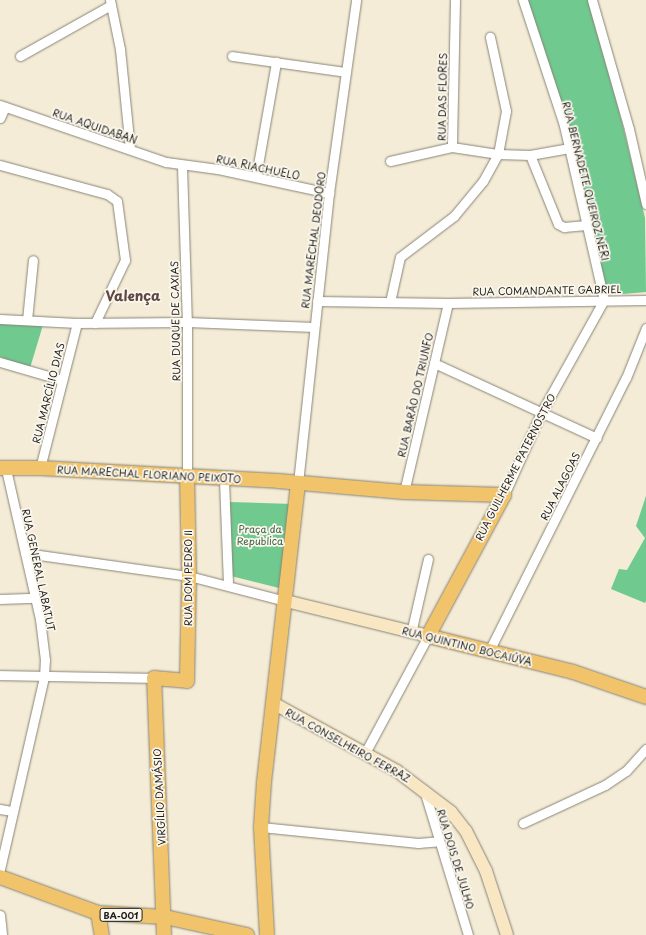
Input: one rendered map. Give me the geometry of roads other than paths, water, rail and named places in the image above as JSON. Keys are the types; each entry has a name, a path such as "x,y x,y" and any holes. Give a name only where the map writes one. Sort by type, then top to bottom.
{"main road":[{"name":"RUA MARECHAL FLORIANO PEIXOTO","path":"3,469 40,468 187,476 224,480 298,483 404,492 504,495"},
{"name":"RUA DOM PEDRO II","path":"154,678 187,681 189,576 187,476"},
{"path":"267,935 261,827 273,703 286,601 298,483"},
{"name":"RUA GUILHERME PATERNOSTRO","path":"428,636 504,495"},
{"name":"RUA QUINTINO BOCAIÚVA","path":"428,636 586,676 646,697"},
{"name":"VIRGÍLIO DAMÁSIO","path":"154,678 165,917 164,935"},
{"name":"BA-001","path":"0,877 98,913 165,917 247,935"},
{"path":"98,913 102,935"}],"street":[{"name":"RUA MARECHAL DEODORO","path":"298,483 329,193 356,0"},
{"name":"RUA DAS FLORES","path":"455,0 452,148 498,154 530,155 569,148"},
{"name":"RUA BERNADETE QUEIROZ NERI","path":"523,0 569,148 604,300"},
{"path":"592,0 631,137 646,204"},
{"path":"20,56 110,2 120,49 130,149"},
{"path":"390,302 400,257 454,216 483,181 498,154 506,111 490,38"},
{"path":"232,56 346,72"},
{"path":"256,176 276,62"},
{"path":"0,118 2,106"},
{"name":"RUA AQUIDABAN","path":"2,106 182,166"},
{"path":"390,161 452,148"},
{"path":"530,155 558,224 564,227 586,225"},
{"path":"0,165 107,194 117,201 125,260 96,323"},
{"name":"RUA RIACHUELO","path":"182,166 256,176 329,193"},
{"name":"RUA DUQUE DE CAXIAS","path":"182,166 187,322 187,476"},
{"path":"27,320 33,260"},
{"name":"RUA GUILHERME PATERNOSTRO","path":"504,495 541,413 604,300"},
{"name":"RUA COMANDANTE GABRIEL","path":"317,301 448,303 646,300"},
{"name":"RUA BARÃO DO TRIUNFO","path":"404,492 448,303"},
{"path":"0,319 77,323 187,322 314,327"},
{"name":"RUA MARCÍLIO DIAS","path":"40,468 77,323"},
{"name":"RUA ALAGOAS","path":"490,651 626,378 646,328"},
{"path":"0,362 62,380"},
{"path":"434,363 597,438"},
{"name":"RUA GENERAL LABATUT","path":"0,869 11,811 44,677 43,640 35,598 3,469"},
{"path":"224,480 228,585"},
{"path":"25,553 189,576 286,601"},
{"path":"411,633 428,559"},
{"path":"0,599 35,598"},
{"name":"RUA QUINTINO BOCAIÚVA","path":"286,601 428,636"},
{"path":"365,753 428,636"},
{"path":"0,675 154,678"},
{"name":"RUA CONSELHEIRO FERRAZ","path":"273,703 365,753 423,788 451,812 466,831 486,870 507,935"},
{"path":"523,823 605,785 626,771 646,749"},
{"name":"RUA DOIS DE JULHO","path":"423,788 468,935"},
{"path":"0,809 11,811"},
{"path":"261,827 418,843 439,841"},
{"path":"0,915 2,935"}],"district":[{"name":"Valença","path":"133,296"}],"park label":[{"name":"Praça da Republica","path":"260,534"}]}
